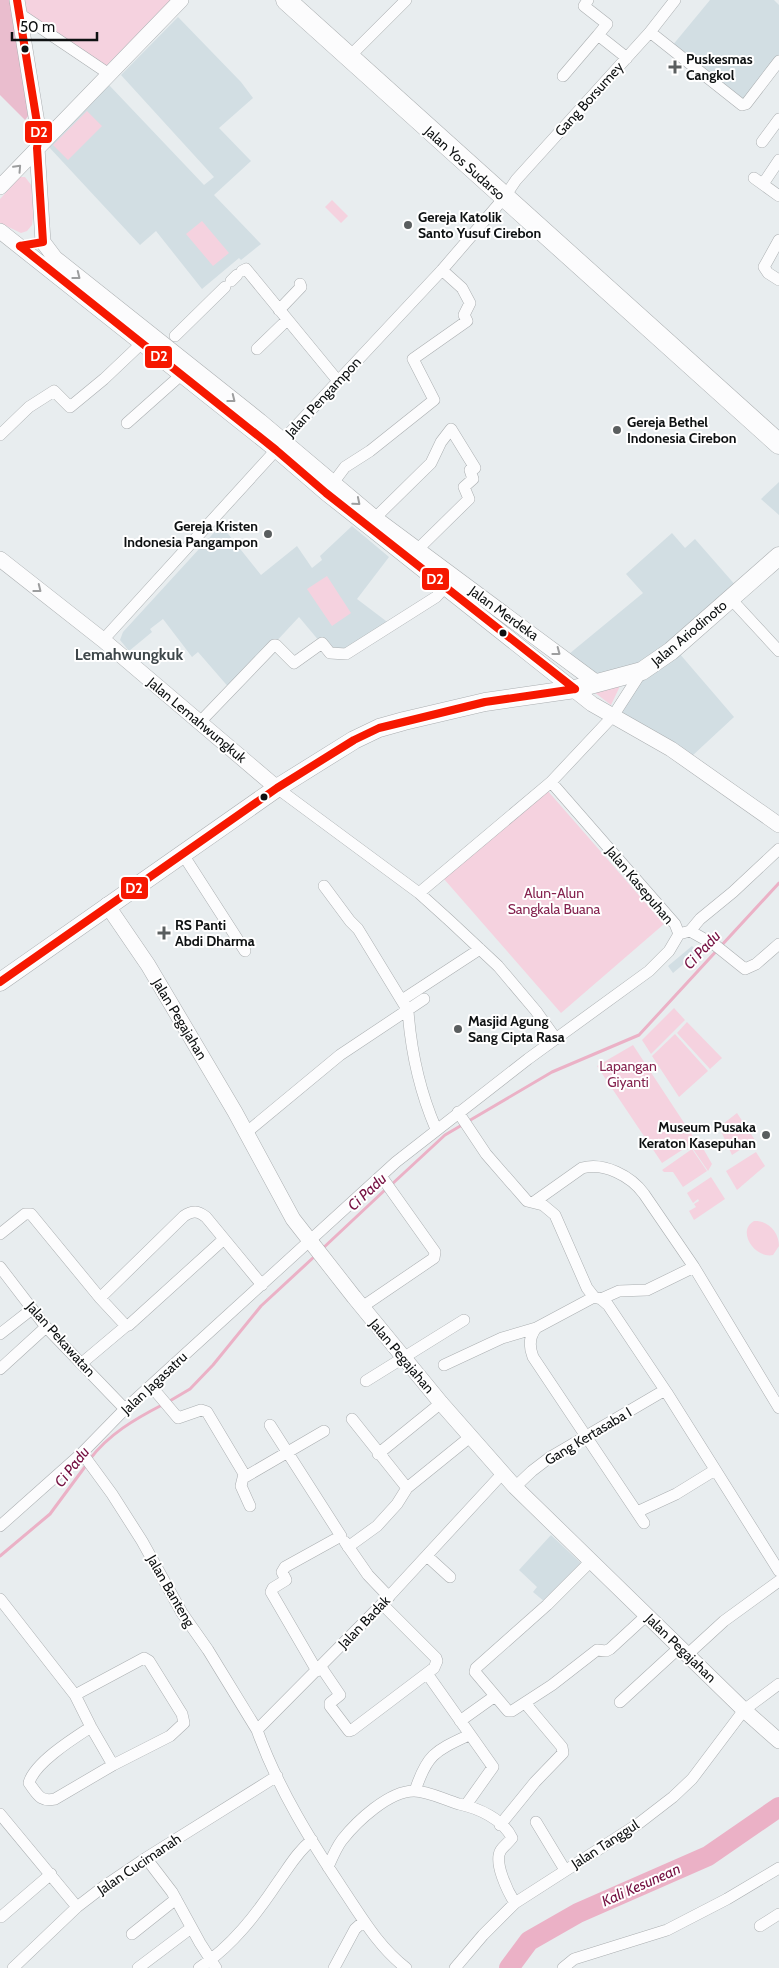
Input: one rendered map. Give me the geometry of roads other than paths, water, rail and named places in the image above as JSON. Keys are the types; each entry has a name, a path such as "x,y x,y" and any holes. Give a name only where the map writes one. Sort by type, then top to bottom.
{"highway":[{"name":"Jalan Yos Sudarso","path":"286,0 779,444"}],"main road":[{"name":"Jalan Ariodinoto","path":"0,982 107,905 277,788 354,740 379,728 485,702 575,689 642,671 671,652 779,556"}],"street":[{"path":"0,187 181,0"},
{"path":"349,57 406,0"},
{"path":"563,76 607,24 584,6 588,0"},
{"name":"Gang Borsumey","path":"504,198 516,180 650,32 675,0"},
{"path":"19,7 108,74"},
{"path":"19,7 39,135 37,148 43,242 20,246"},
{"path":"650,32 742,105 746,104 779,61"},
{"path":"598,35 627,58"},
{"path":"762,142 779,119"},
{"path":"779,160 758,181 779,196"},
{"name":"Jalan Pengampon","path":"103,640 279,445 442,270 504,198"},
{"name":"Jalan Merdeka","path":"0,231 108,308"},
{"path":"779,240 764,267 768,273 779,280"},
{"name":"Jalan Merdeka","path":"43,242 54,258 181,375 202,384 330,488 410,549 596,683"},
{"path":"171,341 234,278 246,269 338,381"},
{"path":"330,488 345,467 370,451 434,400 414,359 467,321 464,316 470,303 462,288 442,270"},
{"path":"279,310 300,287 300,284"},
{"path":"257,349 288,320"},
{"path":"0,435 29,407 54,391 70,407 104,379 141,337"},
{"name":"Jalan Merdeka","path":"141,337 171,341 202,384"},
{"path":"127,423 181,375"},
{"path":"375,518 431,463 441,442 451,429 475,468 470,470 473,478 464,487 469,499 410,549"},
{"name":"Jalan Merdeka","path":"330,488 375,518 410,549 445,587 592,704 671,749 779,825"},
{"name":"Jalan Lemahwungkuk","path":"0,559 103,640 277,788"},
{"path":"200,722 274,645 294,663 322,643 330,653 346,654 436,597 445,587"},
{"path":"731,599 779,651"},
{"path":"419,893 551,782 614,716 642,671"},
{"name":"Jalan Kasepuhan","path":"316,1249 436,1129 459,1116 556,1039 649,970 669,950 679,934 675,924 551,782"},
{"path":"277,788 419,893 504,973 536,1011 556,1039"},
{"path":"679,934 690,931 700,919 733,892 779,849"},
{"path":"182,853 245,951"},
{"path":"324,886 358,929 408,1011 421,1089 436,1129"},
{"name":"Jalan Pegajahan","path":"107,905 148,965 247,1132 288,1210 362,1307 502,1474 744,1710 779,1741"},
{"path":"690,931 719,948 745,968 756,964 779,944"},
{"path":"402,1000 480,950"},
{"path":"247,1132 340,1055 424,999"},
{"path":"459,1116 476,1142 527,1201 548,1208 555,1215 588,1288 597,1298 608,1305 665,1390 779,1571"},
{"path":"534,1202 582,1168 592,1165 601,1166 640,1188 694,1268 779,1408"},
{"path":"362,1307 435,1256 435,1252 385,1181"},
{"path":"100,1298 190,1212 201,1213 262,1285"},
{"path":"0,1234 25,1214 31,1214 100,1298 126,1326"},
{"path":"82,1364 126,1326 130,1325 224,1239"},
{"name":"Jalan Jagasatru","path":"0,1526 84,1456 125,1409 154,1390 262,1285 316,1249"},
{"name":"Jalan Pekawatan","path":"0,1267 46,1326 125,1409"},
{"path":"444,1365 502,1338 536,1328 597,1298 619,1291 647,1290 694,1268"},
{"path":"0,1334 32,1309"},
{"path":"366,1381 464,1320"},
{"path":"0,1369 46,1326"},
{"path":"536,1328 531,1337 530,1347 533,1357 644,1523"},
{"path":"154,1390 174,1415 179,1418 201,1410 207,1412 244,1477"},
{"name":"Gang Kertasaba I","path":"515,1487 549,1458 665,1390"},
{"path":"378,1454 441,1402"},
{"path":"352,1419 407,1488"},
{"path":"270,1425 287,1452 341,1536 348,1547 386,1601 436,1658 436,1664 428,1674 349,1731 330,1706 330,1703 340,1695 319,1669 270,1592 286,1580 282,1572 285,1567 341,1536"},
{"path":"250,1506 241,1486 244,1477 324,1431"},
{"path":"348,1547 377,1526 397,1504 407,1488 470,1437"},
{"name":"Jalan Banteng","path":"84,1456 142,1541 182,1613 208,1650 257,1730"},
{"path":"637,1512 676,1494 715,1470"},
{"name":"Jalan Badak","path":"257,1730 386,1601 502,1474"},
{"path":"427,1556 450,1577"},
{"path":"591,1561 547,1605 476,1668 475,1672 509,1711 552,1685 597,1650 606,1651 610,1649 647,1615"},
{"path":"620,1702 684,1650 779,1582"},
{"path":"0,1599 75,1695 113,1765"},
{"path":"75,1695 144,1658 149,1661 182,1714 184,1722 170,1736 113,1765 55,1799 46,1801 40,1797 29,1783 35,1772 64,1744 91,1727"},
{"path":"428,1674 493,1767 466,1805"},
{"name":"Jalan Tanggul","path":"455,1968 483,1935 515,1903 638,1824 673,1797 692,1778 744,1710 779,1684"},
{"path":"460,1721 495,1696"},
{"path":"500,1825 535,1782 563,1753 562,1748 525,1703"},
{"path":"257,1730 276,1776 297,1816 328,1867 373,1936 394,1959 406,1968"},
{"path":"415,1791 422,1772 432,1756 440,1749 469,1735"},
{"name":"Jalan Cucimanah","path":"13,1968 77,1907 146,1858 276,1776"},
{"path":"328,1867 341,1841 350,1830 382,1802 395,1795 415,1791 483,1811 508,1831 512,1838 501,1850 498,1859 505,1885 515,1903"},
{"path":"0,1814 52,1874 77,1907"},
{"path":"536,1822 566,1870"},
{"path":"200,1968 214,1964 279,1881 303,1846 312,1840"},
{"path":"146,1858 176,1899 191,1928 214,1964"},
{"path":"563,1968 574,1959 667,1930 779,1868"},
{"path":"1,1917 52,1874"},
{"path":"132,1934 176,1899"},
{"path":"760,1926 779,1914"},
{"path":"334,1968 355,1930 364,1921"},
{"path":"138,1968 191,1928"},
{"path":"574,1959 582,1968"}],"waterway":[{"name":"Ci Padu","path":"467,1122 552,1072 639,1035 779,883"},
{"name":"Ci Padu","path":"391,1185 445,1135 462,1125"},
{"name":"Ci Padu","path":"321,1250 386,1189"},
{"name":"Ci Padu","path":"168,1402 190,1389 213,1365 261,1306 315,1256"},
{"name":"Ci Padu","path":"90,1459 105,1442 123,1428 162,1405"},
{"name":"Ci Padu","path":"0,1556 50,1514 87,1464"},
{"name":"Kali Kesunean","path":"509,1968 529,1941 578,1913 708,1856 779,1807"}],"place":[{"name":"Puskesmas Cangkol","path":"675,67"},
{"name":"Gereja Katolik Santo Yusuf Cirebon","path":"408,225"},
{"name":"Gereja Bethel Indonesia Cirebon","path":"617,430"},
{"name":"Gereja Kristen Indonesia Pangampon","path":"268,534"},
{"name":"RS Panti Abdi Dharma","path":"164,933"},
{"name":"Masjid Agung Sang Cipta Rasa","path":"458,1029"},
{"name":"Museum Pusaka Keraton Kasepuhan","path":"766,1135"}],"district":[{"name":"Lemahwungkuk","path":"129,654"}],"park label":[{"name":"Alun-Alun Sangkala Buana","path":"554,902"},
{"name":"Lapangan Giyanti","path":"628,1074"}]}
